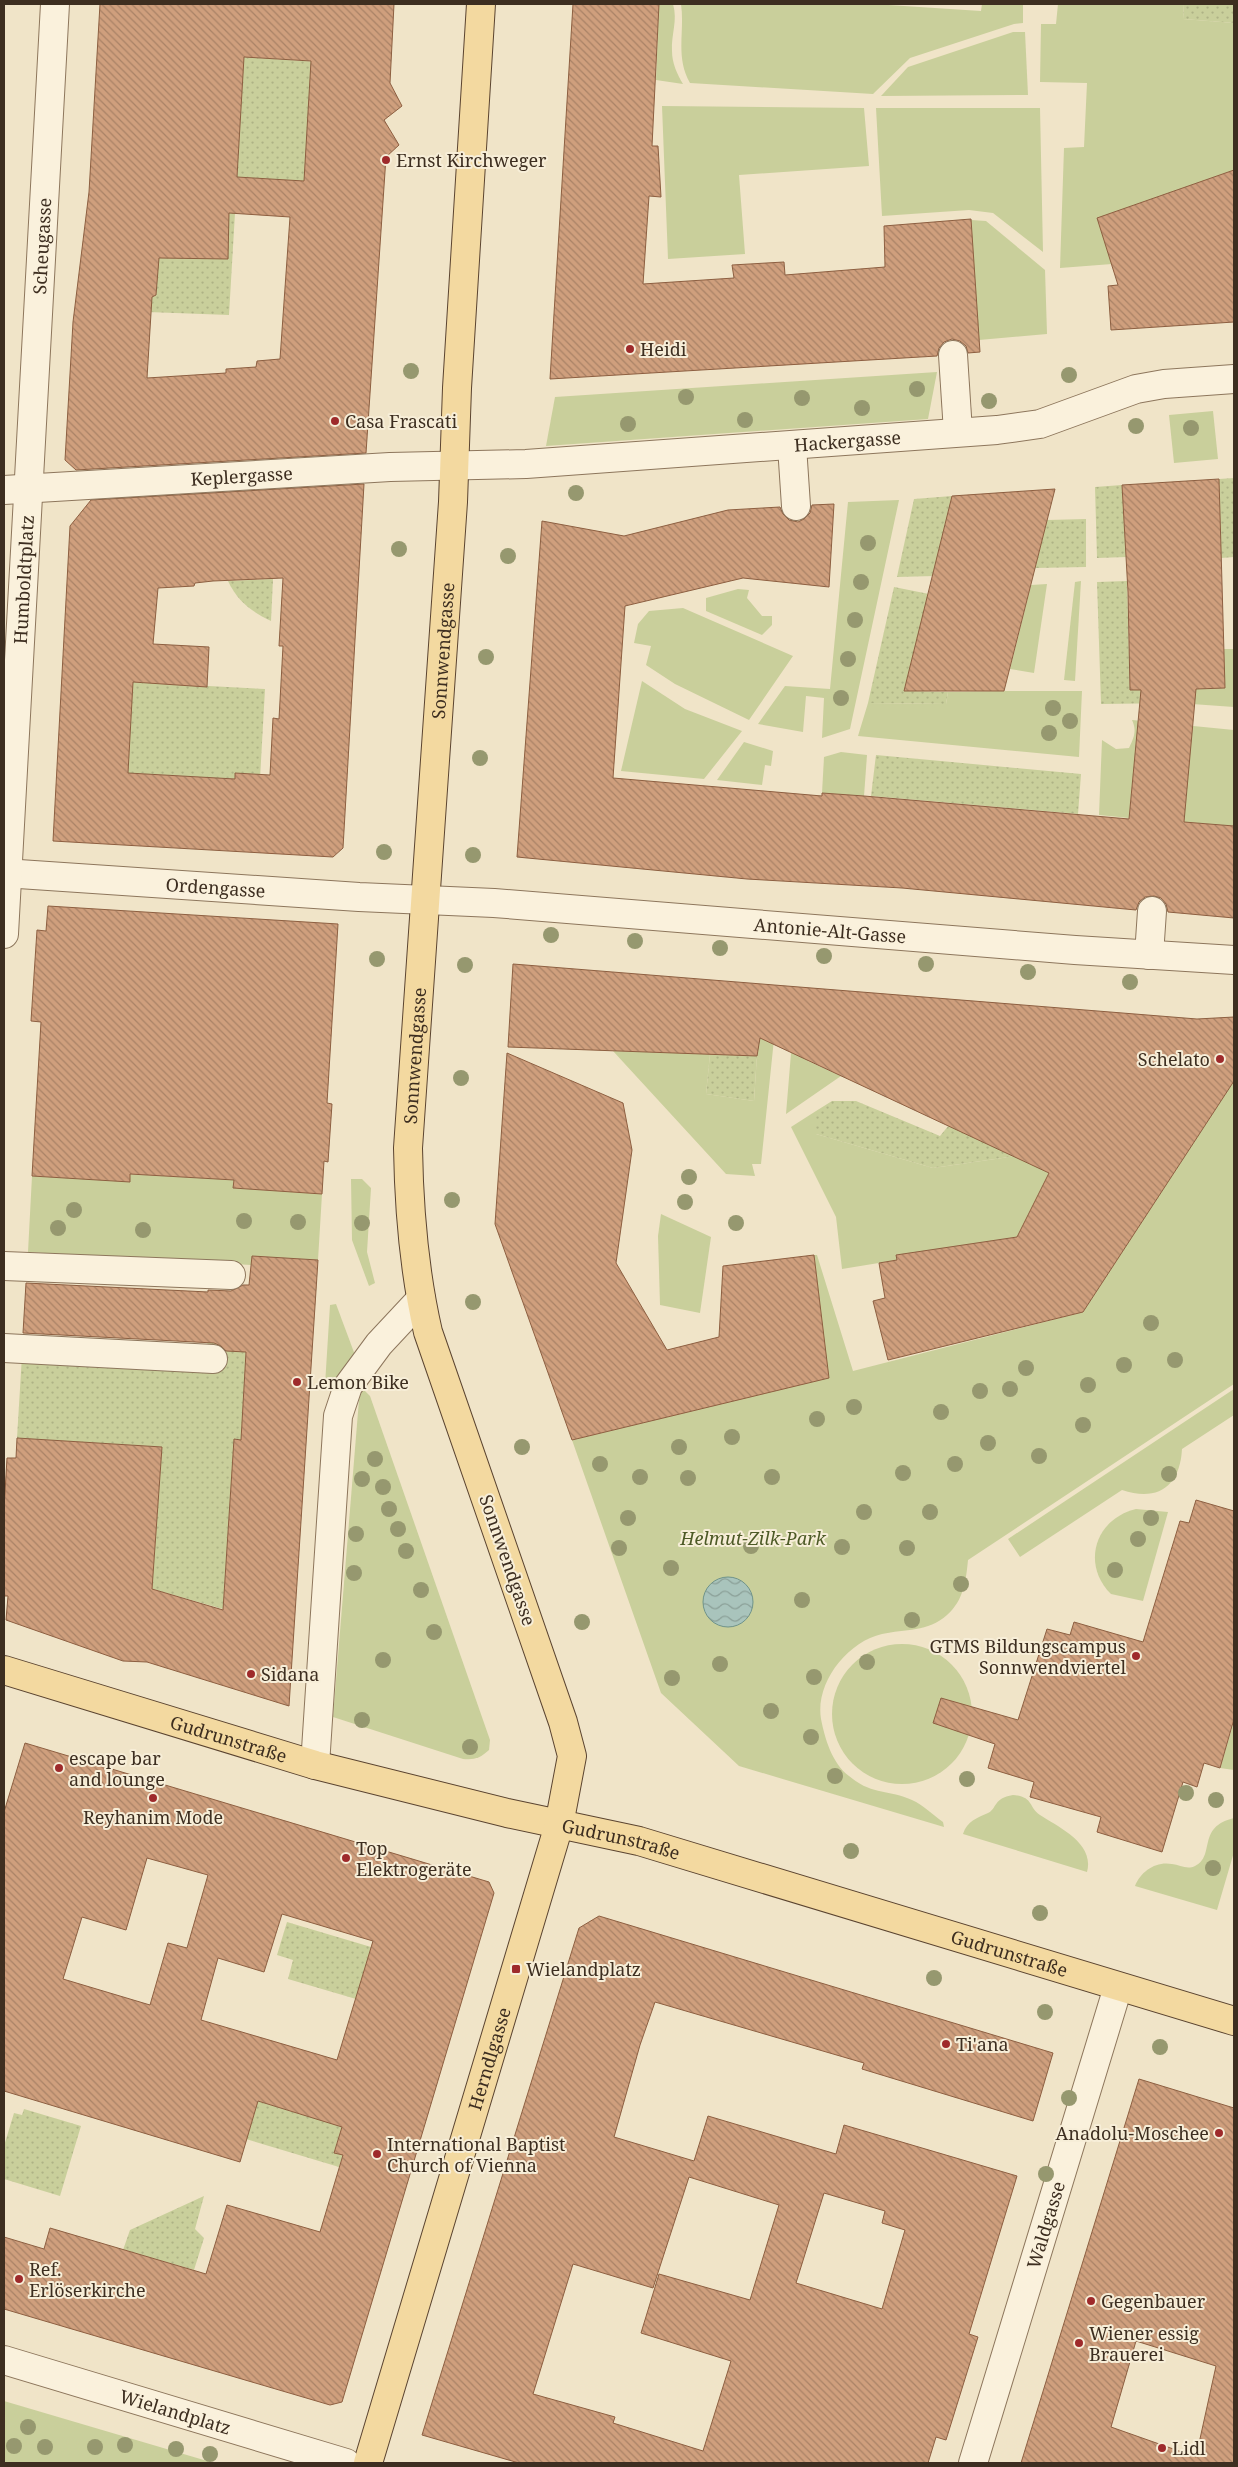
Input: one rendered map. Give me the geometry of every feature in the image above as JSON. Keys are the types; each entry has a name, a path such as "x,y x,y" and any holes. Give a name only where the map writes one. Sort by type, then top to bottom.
{"main road":[{"name":"Sonnwendgasse","path":"481,4 454,464 408,1148 410,1223 421,1299 439,1364 563,1722 572,1756 559,1825"},
{"name":"Gudrunstraße","path":"4,1670 316,1764 559,1825 639,1841 1234,2021"},
{"name":"Herndlgasse","path":"368,2463 559,1825"}],"street":[{"name":"Scheugasse","path":"16,489 55,4"},
{"path":"953,355 958,432"},
{"name":"Hackergasse","path":"454,464 526,464 792,446 1040,424 1136,389 1164,384 1234,379"},
{"path":"792,446 796,506"},
{"name":"Keplergasse","path":"16,489 454,464"},
{"name":"Humboldtplatz","path":"5,873 16,489"},
{"path":"4,934 5,873"},
{"name":"Ordengasse","path":"5,873 425,900"},
{"name":"Antonie-Alt-Gasse","path":"425,900 580,909 1148,955 1234,960"},
{"path":"1148,955 1152,911"},
{"path":"4,1266 230,1275"},
{"path":"316,1764 338,1416 348,1386 379,1344 421,1299"},
{"path":"4,1348 213,1359"},
{"name":"Waldgasse","path":"973,2463 1118,1987"},
{"name":"Wielandplatz","path":"4,2360 346,2463"}],"green space":[{"path":"659,4 673,4 675,16 672,55 675,68 683,84 656,80"},
{"path":"681,4 873,4 981,11 982,4 1023,4 1023,23 1014,24 910,58 873,94 690,83 683,63"},
{"path":"1058,4 1184,4 1183,19 1234,23 1234,170 1098,218 1112,264 1060,268 1064,148 1084,147 1087,83 1040,82 1041,24 1056,24"},
{"path":"1184,4 1234,4 1234,23 1183,19"},
{"path":"1013,32 1025,32 1028,95 881,96 908,67"},
{"path":"244,57 320,62 319,81 310,81 313,182 237,177"},
{"path":"662,106 864,108 869,166 739,175 745,254 668,259"},
{"path":"876,108 1040,108 1043,252 993,213 969,210 882,216"},
{"path":"155,193 235,213 229,315 148,312 149,299 156,294 158,268"},
{"path":"971,220 986,221 1045,270 1047,334 979,340"},
{"path":"937,372 928,419 546,446 555,397"},
{"path":"1213,411 1218,459 1174,463 1169,415"},
{"path":"1234,478 1234,557 1221,558 1219,479"},
{"path":"1122,485 1127,557 1097,558 1095,487"},
{"path":"952,496 934,576 897,577 914,499"},
{"path":"899,500 850,729 822,738 824,698 806,696 803,732 758,724 785,686 830,689 848,502"},
{"path":"1086,519 1086,567 1035,568 1047,520"},
{"path":"273,579 271,621 246,605 236,595 228,581"},
{"path":"1081,581 1075,681 1064,680 1075,582"},
{"path":"1127,581 1130,690 1177,689 1178,703 1101,704 1097,582"},
{"path":"1047,584 1034,673 1010,669 1031,585"},
{"path":"894,587 929,594 905,691 948,692 946,704 868,703"},
{"path":"738,589 749,590 747,598 762,616 772,616 772,625 762,635 706,611 706,598"},
{"path":"683,608 793,656 749,720 675,684 646,665 651,646 634,643 638,624 649,611"},
{"path":"1224,649 1234,649 1234,707 1178,703 1177,689 1225,688"},
{"path":"642,681 685,709 742,731 704,779 621,771"},
{"path":"133,682 265,689 260,779 257,774 236,773 235,779 128,773"},
{"path":"1082,691 1079,757 858,736 868,703 946,704 948,692"},
{"path":"1132,720 1234,730 1234,826 1184,822 1191,741 1137,735 1129,818 1099,815 1102,740 1116,749 1129,748 1134,734"},
{"path":"744,742 773,751 771,766 765,765 762,785 717,780"},
{"path":"841,752 867,755 864,796 822,793 824,757"},
{"path":"876,755 1081,774 1078,814 871,796"},
{"path":"764,1014 776,1020 761,1164 752,1164 755,1176 726,1174 613,1051 710,1054 706,1094 754,1101 757,1055"},
{"path":"794,1017 812,1019 808,1061 841,1076 786,1114"},
{"path":"710,1054 757,1055 754,1101 706,1094"},
{"name":"Helmut-Zilk-Park","path":"1234,1081 1234,1384 968,1560 961,1596 947,1615 924,1627 869,1638 846,1655 828,1678 820,1705 821,1719 830,1750 843,1771 866,1787 916,1802 943,1822 944,1827 739,1766 661,1693 572,1440 828,1378 814,1255 817,1255 853,1371 1083,1312"},
{"path":"832,1101 856,1101 940,1136 949,1125 1016,1156 933,1168 816,1134 816,1111"},
{"path":"816,1111 816,1134 933,1168 1016,1156 1049,1173 1017,1237 897,1255 897,1260 842,1269 836,1217 791,1127"},
{"path":"130,1174 234,1180 233,1188 322,1194 318,1260 252,1256 251,1265 28,1252 32,1176 130,1181"},
{"path":"351,1179 362,1179 371,1188 367,1252 375,1283 369,1286 352,1240"},
{"path":"661,1214 711,1237 700,1313 660,1305 658,1236"},
{"path":"336,1304 355,1355 335,1384 325,1385 330,1305"},
{"path":"209,1313 248,1315 241,1440 234,1440 223,1609 152,1589 162,1447 17,1438 23,1339 207,1350"},
{"path":"362,1388 370,1396 490,1740 489,1750 477,1758 463,1759 333,1717 359,1400"},
{"path":"1234,1389 1234,1415 1182,1449 1177,1473 1164,1488 1146,1494 1122,1490 1020,1557 1008,1539"},
{"path":"1136,1509 1168,1512 1143,1601 1111,1594 1102,1582 1096,1569 1095,1557 1097,1544 1102,1532 1122,1514"},
{"path":"902,1644 916,1645 929,1649 952,1664 967,1687 971,1700 971,1728 967,1741 952,1764 929,1779 916,1783 902,1784 888,1783 875,1779 852,1764 837,1741 833,1728 832,1714 833,1700 837,1687 852,1664 875,1649 888,1645"},
{"path":"1233,1725 1234,1770 1220,1768"},
{"path":"1013,1795 1028,1800 1036,1812 1065,1831 1080,1844 1086,1853 1088,1862 1087,1872 963,1834 973,1820 991,1811 1002,1799"},
{"path":"1234,1818 1234,1852 1217,1910 1135,1886 1145,1872 1160,1864 1166,1863 1186,1867 1195,1866 1205,1856 1210,1835 1215,1828 1222,1822"},
{"path":"379,1920 395,1977 365,1968 356,1999 288,1979 293,1960 277,1955 287,1922 371,1947"},
{"path":"309,2084 360,2099 349,2136 340,2134 334,2152 343,2155 339,2167 246,2139 258,2101 300,2114"},
{"path":"24,2109 81,2126 60,2196 4,2179 4,2146 14,2113 22,2115"},
{"path":"204,2196 195,2229 204,2238 194,2270 123,2250 130,2230"},
{"path":"4,2401 214,2463 4,2463"}],"water":[{"path":"728,1577 742,1581 749,1588 753,1602 749,1616 742,1623 728,1627 714,1623 707,1616 703,1602 707,1588 714,1581"}],"building":[{"path":"100,4 394,4 390,83 402,106 384,120 399,145 386,157 366,453 76,470 65,460 73,322 89,192","holes":["244,57 311,61 304,181 237,177","229,213 290,217 280,359 257,361 256,367 226,369 226,373 147,378 152,297 156,295 159,258 228,259"]},
{"path":"573,4 659,4 652,146 658,146 661,197 649,196 643,284 734,278 732,265 784,262 785,275 885,267 884,226 971,219 980,352 968,353 966,346 960,341 952,339 944,342 939,348 937,356 550,379"},
{"path":"1234,170 1234,322 1111,330 1108,286 1118,285 1097,218"},
{"path":"1219,479 1225,688 1196,689 1184,822 1234,826 1234,918 1168,912 1166,904 1161,898 1154,896 1145,897 1139,902 1136,910 902,888 747,879 517,857 542,521 624,536 728,510 780,507 783,514 789,520 798,522 810,513 812,505 834,504 829,587 743,578 625,606 613,778 822,796 822,793 864,796 1129,819 1141,690 1130,690 1128,592 1122,485"},
{"path":"364,484 343,848 333,857 53,841 70,526 91,500","holes":["283,578 279,646 283,646 279,719 273,718 270,775 235,773 235,779 128,773 133,682 207,687 209,647 153,644 158,588 194,586 195,583 213,581"]},
{"path":"1055,489 1004,691 904,691 952,496"},
{"path":"48,906 338,924 327,1103 332,1104 328,1162 324,1161 322,1194 233,1188 234,1180 130,1174 130,1182 32,1176 41,1022 31,1021 37,930 46,931"},
{"path":"513,964 1197,1019 1234,1017 1234,1081 1083,1312 888,1360 873,1301 885,1298 879,1263 897,1260 896,1255 1017,1237 1049,1173 760,1038 757,1056 508,1047"},
{"path":"507,1053 623,1103 632,1150 616,1263 667,1350 719,1337 723,1266 814,1255 829,1378 572,1440 495,1224"},
{"path":"252,1256 318,1260 289,1706 147,1662 123,1661 6,1620 8,1596 4,1596 4,1509 7,1458 16,1458 17,1438 162,1447 152,1589 223,1610 234,1439 241,1440 246,1352 226,1351 214,1343 23,1333 26,1283 208,1292 208,1290 231,1291 243,1285 249,1285"},
{"name":"GTMS Bildungscampus Sonnwendviertel","path":"1196,1500 1234,1511 1234,1719 1220,1768 1204,1763 1197,1787 1183,1782 1162,1852 1097,1832 1101,1817 1030,1797 1034,1782 988,1768 995,1744 933,1723 941,1698 1018,1720 1047,1629 1070,1635 1074,1622 1143,1642 1180,1521 1189,1523"},
{"path":"25,1743 489,1882 494,1893 342,2402 330,2405 4,2309 4,2237 44,2249 50,2228 206,2274 227,2205 320,2232 343,2155 334,2153 342,2127 258,2101 240,2162 4,2091 4,1812","holes":["147,1858 208,1875 187,1948 168,1943 150,2005 63,1979 82,1917 126,1930","282,1914 373,1941 337,2060 201,2020 218,1958 264,1972"]},
{"path":"599,1916 1053,2053 1033,2121 862,2069 864,2063 655,2002 640,2045 614,2137 694,2161 708,2116 836,2154 844,2125 1017,2176 969,2334 978,2337 946,2440 936,2437 928,2463 519,2463 422,2435 579,1928","holes":["689,2177 779,2205 750,2300 659,2274 641,2333 731,2361 703,2451 613,2423 615,2417 533,2394 573,2264 653,2288","824,2193 885,2211 882,2223 905,2230 882,2309 796,2283"]},
{"path":"1139,2079 1234,2108 1234,2463 1021,2463","holes":["1136,2341 1216,2366 1196,2457 1111,2427"]}],"place":[{"name":"Ernst Kirchweger","path":"386,160"},
{"name":"Heidi","path":"630,349"},
{"name":"Casa Frascati","path":"335,421"},
{"name":"Schelato","path":"1220,1059"},
{"name":"Lemon Bike","path":"297,1382"},
{"name":"GTMS Bildungscampus Sonnwendviertel","path":"1136,1656"},
{"name":"Sidana","path":"251,1674"},
{"name":"escape bar and lounge","path":"59,1768"},
{"name":"Reyhanim Mode","path":"153,1798"},
{"name":"Top Elektrogeräte","path":"346,1858"},
{"name":"Wielandplatz","path":"516,1969"},
{"name":"Ti'ana","path":"946,2044"},
{"name":"Anadolu-Moschee","path":"1219,2133"},
{"name":"International Baptist Church of Vienna","path":"377,2154"},
{"name":"Ref. Erlöserkirche","path":"19,2279"},
{"name":"Gegenbauer","path":"1091,2301"},
{"name":"Wiener essig Brauerei","path":"1079,2343"},
{"name":"Lidl","path":"1162,2448"}]}
